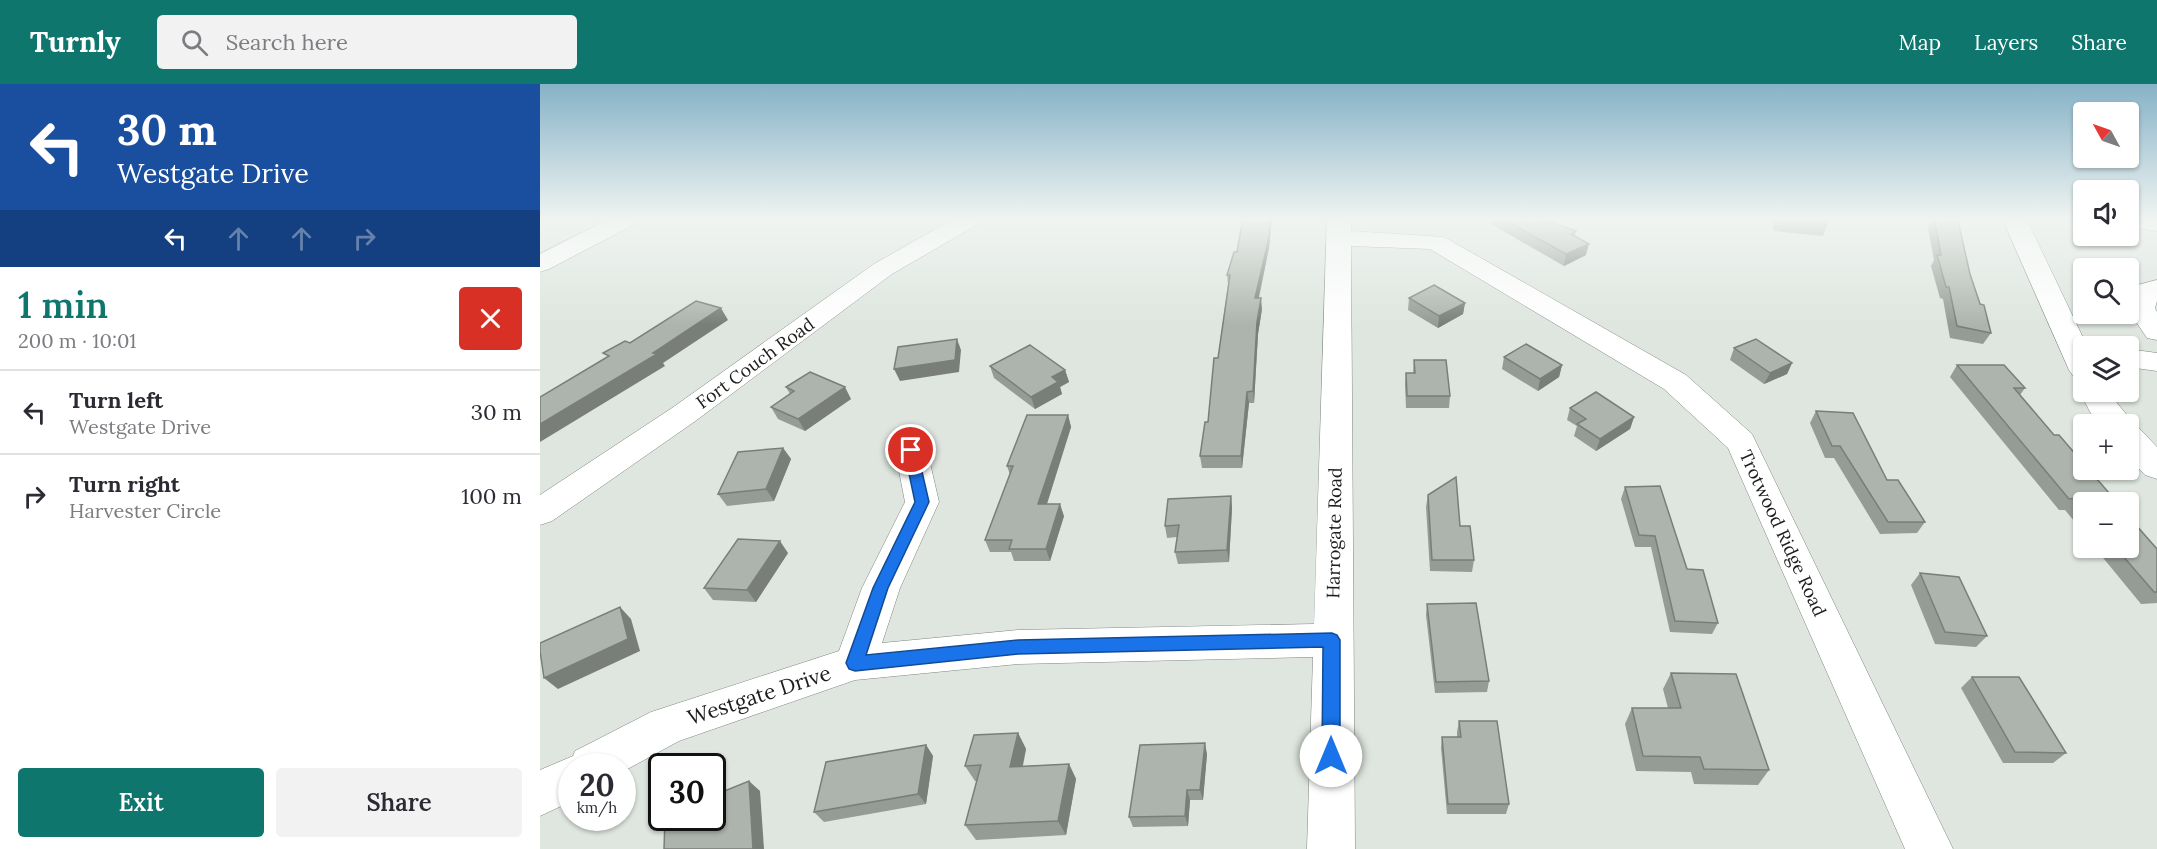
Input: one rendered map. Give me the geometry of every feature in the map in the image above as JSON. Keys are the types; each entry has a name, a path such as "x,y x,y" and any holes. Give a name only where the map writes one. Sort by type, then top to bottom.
{"street":[{"path":"540,264 560,254"},
{"name":"Fort Couch Road","path":"540,512 683,415 883,269 910,254"},
{"name":"Harrogate Road","path":"1331,849 1339,254"},
{"name":"Trotwood Ridge Road","path":"1455,254 1675,382 1742,442 1929,849"},
{"path":"2030,254 2073,344"},
{"path":"2157,288 2147,291 2141,308 2157,332"},
{"path":"2139,360 2157,362"},
{"path":"2139,448 2157,467"},
{"path":"855,663 881,588 922,502 911,450"},
{"name":"Westgate Drive","path":"615,753 666,726 855,663 1018,647 1332,640"},
{"path":"540,794 558,784"}],"building":[{"path":"1233,254 1265,254 1255,298 1261,298 1257,322 1253,391 1247,392 1241,456 1200,456 1205,422 1208,422 1214,358 1218,358 1230,275 1227,275"},
{"path":"1965,254 1980,304 1984,305 1991,333 1957,326 1949,287 1946,287 1937,255"},
{"path":"1434,285 1465,303 1439,316 1409,298"},
{"path":"696,301 721,308 653,353 657,354 540,424 540,397 609,356 603,353 625,341 630,343"},
{"path":"957,339 955,360 894,369 898,347"},
{"path":"1756,339 1792,363 1770,373 1734,348"},
{"path":"1526,344 1562,365 1540,379 1504,357"},
{"path":"1030,345 1065,370 1052,377 1058,382 1031,397 990,366"},
{"path":"1414,360 1446,360 1450,396 1407,396 1406,373 1415,373"},
{"path":"1957,365 2004,365 2025,388 2014,388 2054,435 2059,435 2073,451 2073,480 2098,480 2108,492 2073,492 2073,498 2069,499"},
{"path":"810,372 845,387 798,419 771,407 794,391 786,387"},
{"path":"1596,392 1634,417 1600,439 1577,424 1586,419 1570,408"},
{"path":"1816,411 1853,413 1887,480 1898,480 1925,522 1888,522 1840,446 1832,446"},
{"path":"1027,415 1068,415 1038,504 1060,504 1046,549 1009,549 1012,540 985,540 1013,466 1007,466"},
{"path":"783,448 766,489 718,494 738,452"},
{"path":"1456,477 1460,526 1470,526 1474,560 1432,560 1428,495"},
{"path":"1660,486 1687,569 1703,570 1718,623 1675,621 1655,536 1639,535 1625,487"},
{"path":"1231,496 1227,550 1175,552 1179,525 1165,526 1168,499"},
{"path":"2139,529 2157,549 2157,592 2154,592 2125,558 2139,558"},
{"path":"738,539 780,541 747,590 704,588"},
{"path":"1920,573 1959,577 1987,636 1945,632"},
{"path":"1476,603 1489,681 1436,682 1427,604"},
{"path":"620,607 628,639 544,678 540,643"},
{"path":"1671,673 1736,674 1769,770 1704,769 1700,757 1643,756 1632,708 1681,708"},
{"path":"1972,677 2019,677 2066,753 2015,752"},
{"path":"1459,721 1497,721 1509,804 1448,804 1442,737 1461,737"},
{"path":"1018,733 1010,767 1069,764 1058,821 965,825 981,765 965,766 974,735"},
{"path":"1205,743 1200,790 1187,790 1185,816 1129,817 1140,745"},
{"path":"926,745 918,794 814,812 826,762"},
{"path":"749,781 753,849 664,849 665,831 726,831 726,790"}],"route":[{"path":"911,450 922,502 881,588 855,663 1018,647 1332,640 1331,756"}]}
